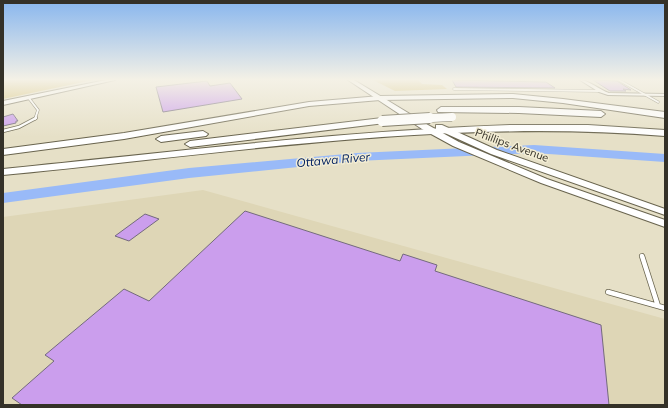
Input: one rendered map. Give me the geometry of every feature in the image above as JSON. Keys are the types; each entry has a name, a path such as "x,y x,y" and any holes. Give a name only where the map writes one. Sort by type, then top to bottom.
{"highway":[{"path":"3,152 124,136 309,104 372,99"},
{"path":"543,99 665,115"},
{"path":"3,157 374,114 441,110 557,111 665,120"},
{"path":"3,166 382,121 452,117 547,119 665,127"},
{"path":"3,172 428,129 445,135 566,128 665,133"}],"main road":[{"path":"3,103 20,99"},
{"path":"386,99 428,129"},
{"name":"Phillips Avenue","path":"387,99 445,135 497,162 544,181 665,224"},
{"name":"Phillips Avenue","path":"445,135 463,139 518,161 665,212"}],"lane":[{"path":"3,131 19,127 36,119 38,110 30,99"},
{"path":"653,99 658,102"},
{"path":"642,256 658,306"},
{"path":"608,292 665,308"}],"shaded area":[{"path":"203,190 665,319 665,405 3,405 3,217"}],"building":[{"path":"159,99 242,99 163,112"},
{"path":"13,114 18,121 16,121 16,123 3,126 3,117"},
{"path":"245,211 400,261 403,254 437,265 435,271 601,325 609,405 22,405 12,398 54,361 45,355 124,289 149,301"},
{"path":"145,214 159,219 129,241 115,236"}],"waterway":[{"name":"Ottawa River","path":"3,198 189,173 357,157 534,149 665,158"}]}
